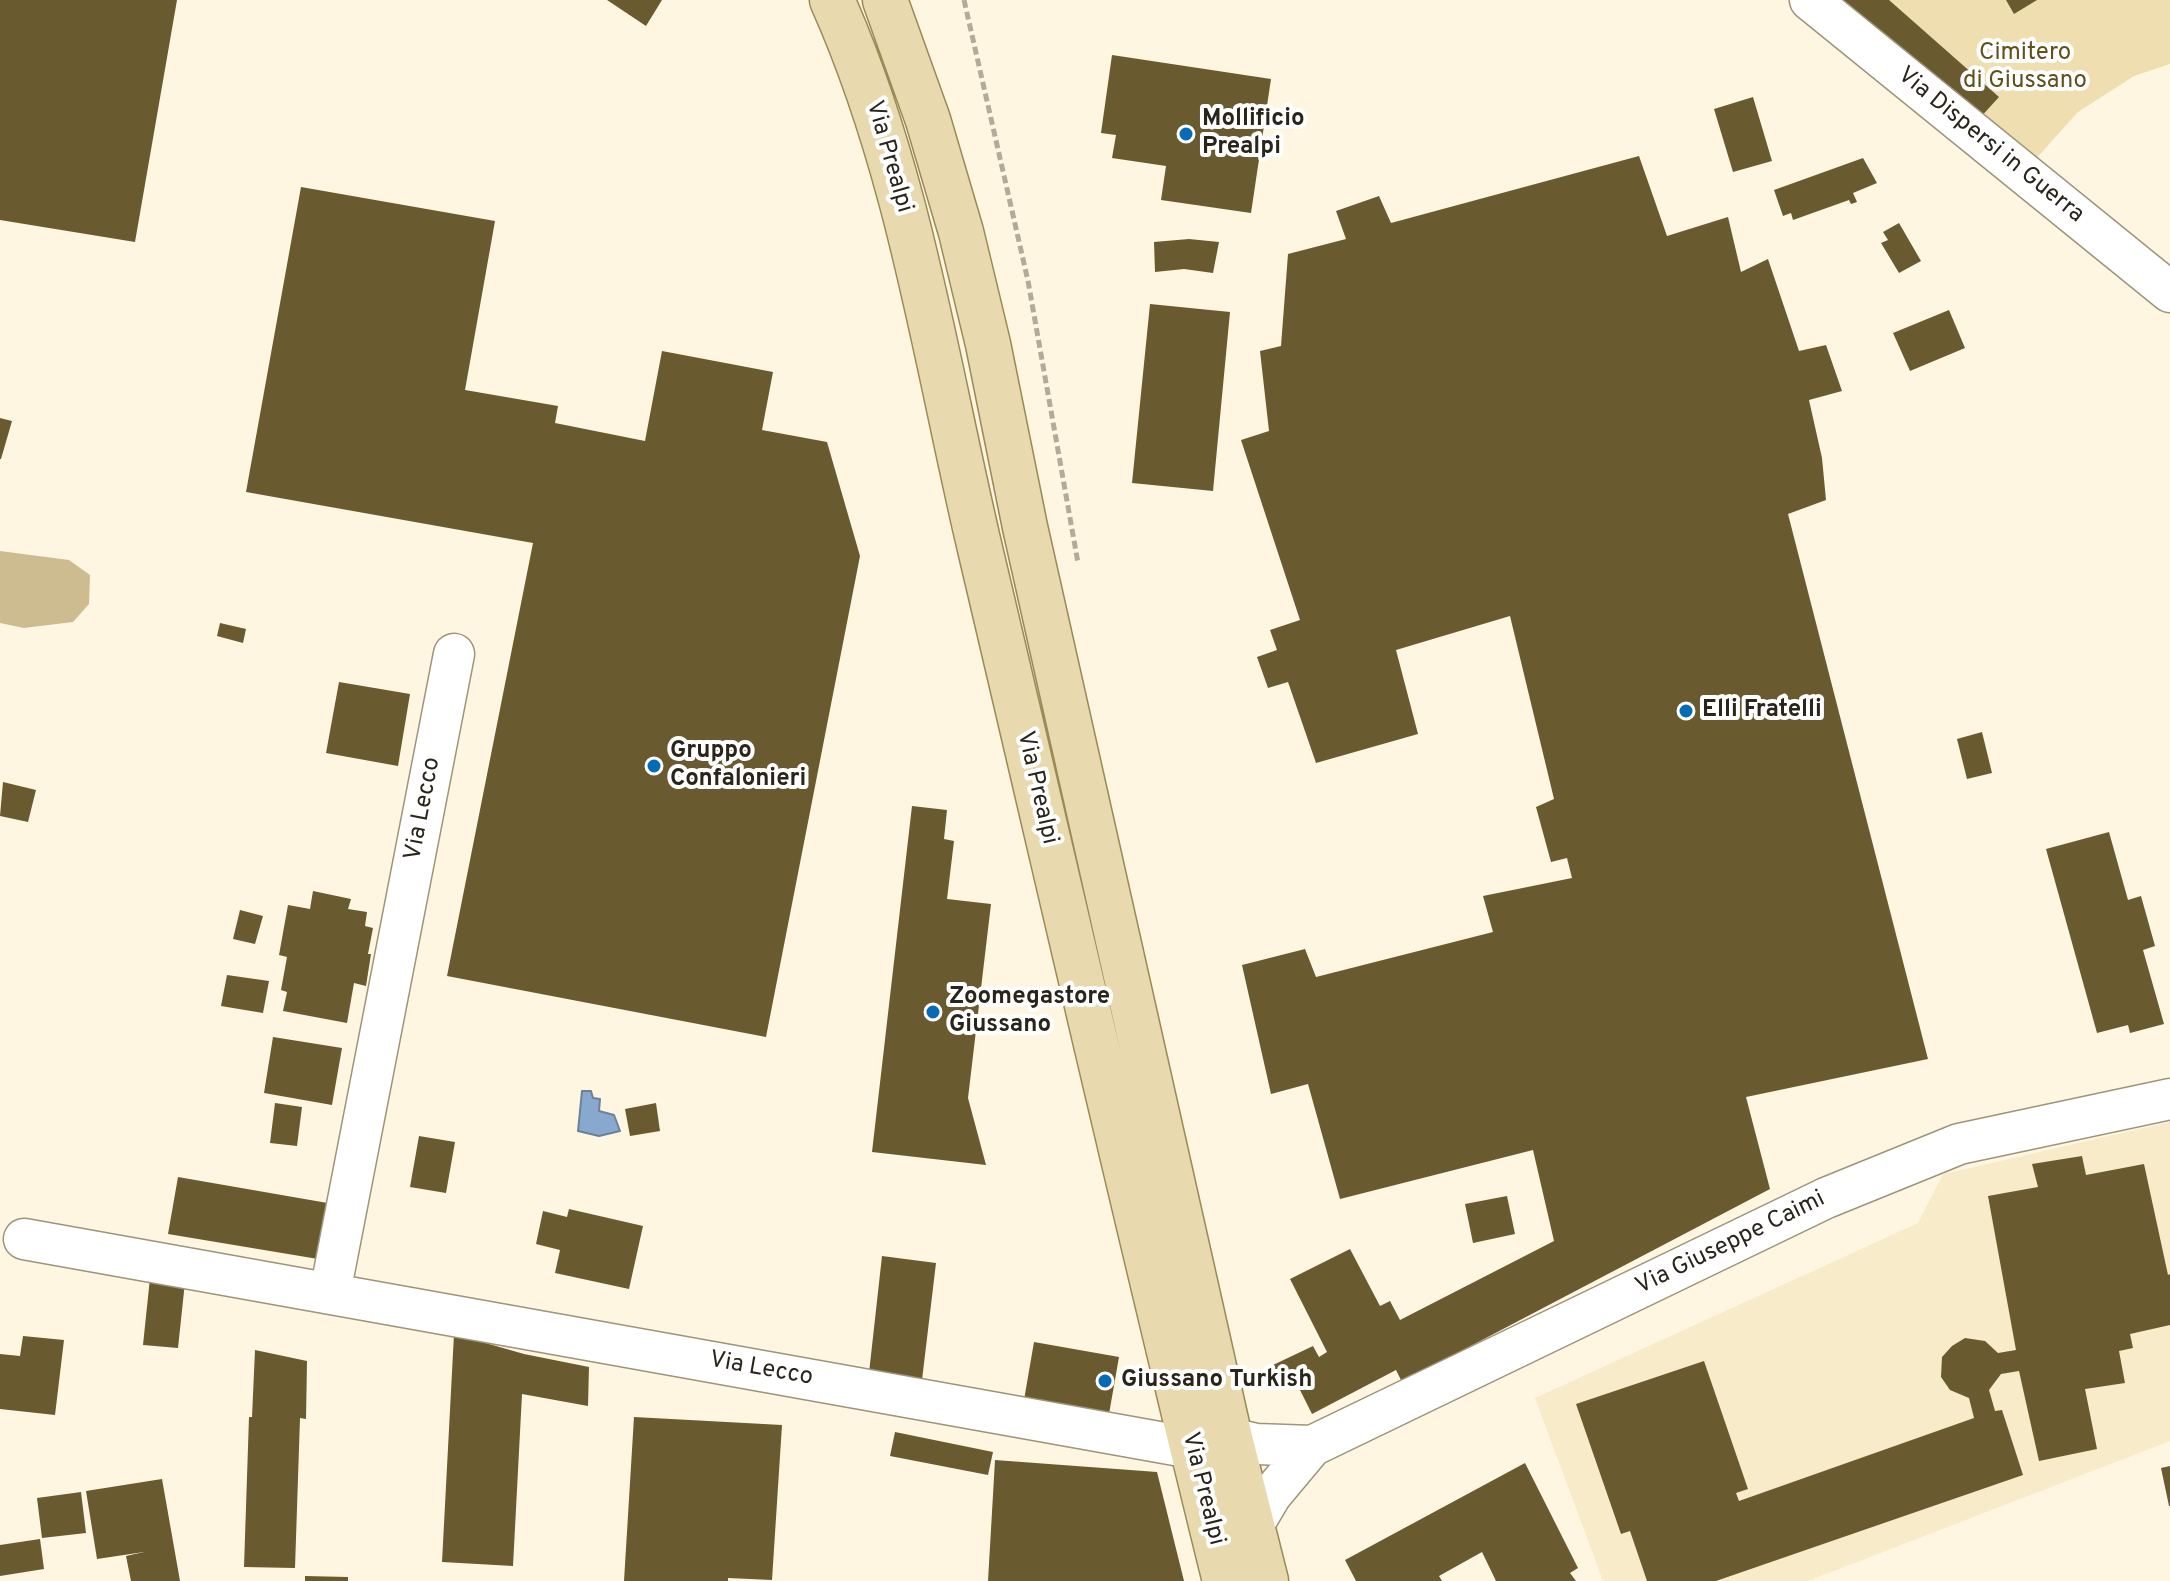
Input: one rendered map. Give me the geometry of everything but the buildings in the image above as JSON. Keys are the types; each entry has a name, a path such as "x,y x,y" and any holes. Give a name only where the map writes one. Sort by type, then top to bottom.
{"main road":[{"name":"Via Prealpi","path":"832,0 858,59 907,222 958,455 1211,1443 1252,1527 1266,1581"},
{"name":"Via Prealpi","path":"885,0 928,120 961,232 988,344 1211,1443 1225,1581"}],"street":[{"name":"Via Dispersi in Guerra","path":"1810,0 2170,292"},
{"name":"Via Lecco","path":"330,1293 454,654"},
{"name":"Via Giuseppe Caimi","path":"1312,1446 1826,1198 1959,1144 2170,1099"},
{"name":"Via Lecco","path":"24,1239 1211,1443 1312,1446"},
{"path":"1252,1527 1271,1495 1312,1446"}],"shaded area":[{"path":"0,551 69,560 90,575 89,604 73,622 24,628 0,623"},
{"path":"2170,1122 2170,1441 1808,1581 1603,1581 1535,1398 1918,1223 1943,1174"}],"green space":[{"name":"Cimitero di Giussano","path":"1847,0 2170,0 2170,64 2134,76 2078,112 2032,163"}],"water":[{"path":"582,1091 591,1091 593,1098 600,1099 599,1111 614,1115 620,1131 599,1136 578,1131"}],"place":[{"name":"Mollificio Prealpi","path":"1186,134"},
{"name":"Elli Fratelli","path":"1686,711"},
{"name":"Gruppo Confalonieri","path":"654,766"},
{"name":"Zoomegastore Giussano","path":"933,1012"},
{"name":"Giussano Turkish","path":"1105,1381"}]}
